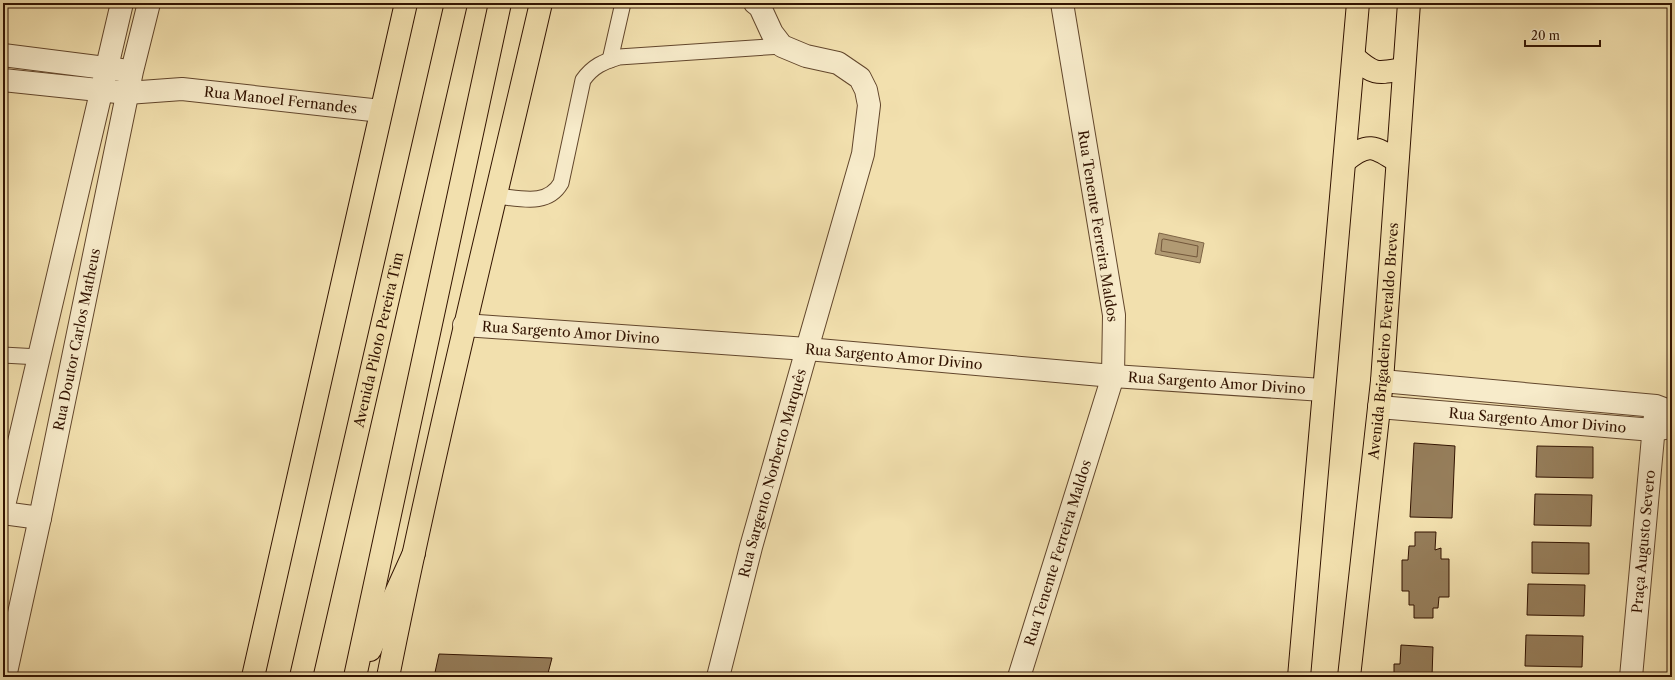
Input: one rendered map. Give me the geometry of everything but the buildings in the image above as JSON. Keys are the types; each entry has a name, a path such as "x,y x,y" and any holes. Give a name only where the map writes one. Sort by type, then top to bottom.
{"main road":[{"path":"253,677 380,111 406,3"},
{"name":"Avenida Piloto Pereira Tim","path":"300,677 456,3"},
{"path":"355,677 500,3"},
{"path":"388,677 464,326 541,3"},
{"path":"1299,677 1323,390 1355,58 1358,3"},
{"name":"Avenida Brigadeiro Everaldo Breves","path":"1349,677 1382,381 1409,3"},
{"path":"1355,58 1369,70 1382,72 1404,69"},
{"path":"1345,161 1357,151 1369,148 1379,149 1397,161"},
{"path":"358,677 414,553"}],"street":[{"path":"3,510 122,3"},
{"name":"Rua Doutor Carlos Matheus","path":"5,677 40,518 127,94 148,3"},
{"path":"755,3 760,7 772,33 782,46"},
{"name":"Rua Tenente Ferreira Maldos","path":"1018,677 1113,376 1114,315 1062,3"},
{"name":"Rua Sargento Norberto Marquês","path":"718,677 751,548 863,154 868,105 866,90 860,78 838,63 806,56 782,46"},
{"name":"Rua Manoel Fernandes","path":"3,55 132,71 182,89"},
{"name":"Rua Manoel Fernandes","path":"3,80 127,94 182,89 380,111"},
{"path":"69,226 99,233"},
{"name":"Rua Sargento Amor Divino","path":"464,326 807,349 1113,376 1323,390"},
{"name":"Rua Sargento Amor Divino","path":"1382,381 1664,409"},
{"path":"29,399 63,404"},
{"name":"Rua Sargento Amor Divino","path":"1379,407 1662,429"},
{"name":"Praça Augusto Severo","path":"1631,677 1664,409"},
{"path":"3,513 40,518"}],"lane":[{"path":"610,60 623,3"},
{"path":"496,196 534,199 546,197 555,192 561,183 583,80 595,67 619,57 782,46"},
{"path":"3,355 39,357"}],"water":[{"path":"1159,233 1204,243 1200,263 1155,254"}]}
